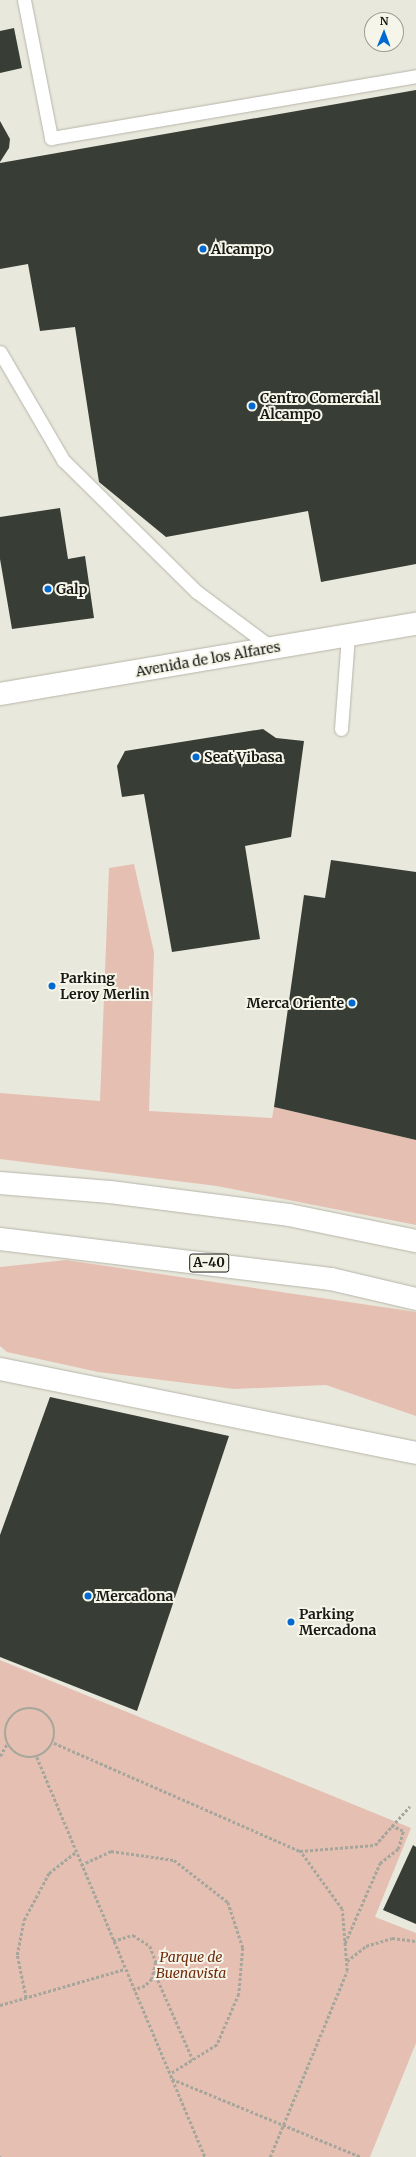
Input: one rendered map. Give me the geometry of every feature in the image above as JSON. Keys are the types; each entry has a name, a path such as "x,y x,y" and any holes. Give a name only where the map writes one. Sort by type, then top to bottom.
{"main road":[{"name":"Avenida de los Alfares","path":"0,694 416,624"},
{"path":"0,1182 110,1192 289,1216 416,1241"},
{"name":"A-40","path":"0,1240 331,1279 416,1299"},
{"path":"0,1369 416,1453"}],"lane":[{"path":"24,0 51,138 416,76"},
{"path":"0,352 63,460 197,592 272,648"},
{"path":"341,730 348,635"}],"path":[{"path":"29,1707 51,1719 56,1735 54,1743 37,1757 18,1756 7,1744 5,1728 8,1720 16,1711 29,1707"},
{"path":"54,1743 300,1851 375,1845 410,1806"},
{"path":"0,1756 7,1744"},
{"path":"37,1757 204,2157"},
{"path":"345,1944 380,1863 398,1849 403,1831 392,1826"},
{"path":"81,1865 111,1851 174,1860 228,1902 243,1948 239,1994 217,2045 170,2074"},
{"path":"270,2157 347,1971 342,1909 300,1851"},
{"path":"26,1998 17,1954 24,1920 49,1874 76,1852"},
{"path":"113,1941 132,1935 150,1946 156,1962 154,1971 145,1986 134,1990"},
{"path":"346,1962 366,1946 392,1938 416,1941"},
{"path":"0,2005 125,1969"},
{"path":"154,1971 194,2060"},
{"path":"172,2079 361,2157"}],"green space":[{"path":"134,864 154,952 149,1111 272,1118 274,1107 416,1140 416,1225 217,1186 0,1159 0,1093 100,1101 109,868"},
{"path":"66,1260 416,1312 416,1416 326,1385 234,1389 98,1372 7,1352 0,1346 0,1267"},
{"name":"Parque de Buenavista","path":"0,1660 411,1828 375,1917 416,1933 416,2043 370,2157 0,2157"}],"building":[{"path":"14,28 22,68 0,73 0,31"},
{"name":"Centro Comercial Alcampo","path":"416,90 416,564 321,582 308,511 166,537 99,482 75,327 40,331 28,264 0,269 0,163"},
{"path":"0,121 10,139 9,148 0,162"},
{"name":"Galp","path":"60,508 68,559 85,556 94,618 12,629 0,559 0,517"},
{"path":"263,729 276,738 304,741 291,837 245,846 260,939 172,952 144,794 122,797 117,766 125,751"},
{"name":"Merca Oriente","path":"331,860 416,872 416,1140 274,1107 304,895 325,898"},
{"name":"Mercadona","path":"50,1397 229,1436 137,1711 0,1657 0,1535"},
{"path":"413,1845 416,1847 416,1924 383,1910"}],"place":[{"name":"Alcampo","path":"203,249"},
{"name":"Centro Comercial Alcampo","path":"252,406"},
{"name":"Galp","path":"48,589"},
{"name":"Seat Vibasa","path":"196,757"},
{"name":"Parking Leroy Merlin","path":"52,986"},
{"name":"Merca Oriente","path":"352,1003"},
{"name":"Mercadona","path":"88,1596"},
{"name":"Parking Mercadona","path":"291,1622"}]}
